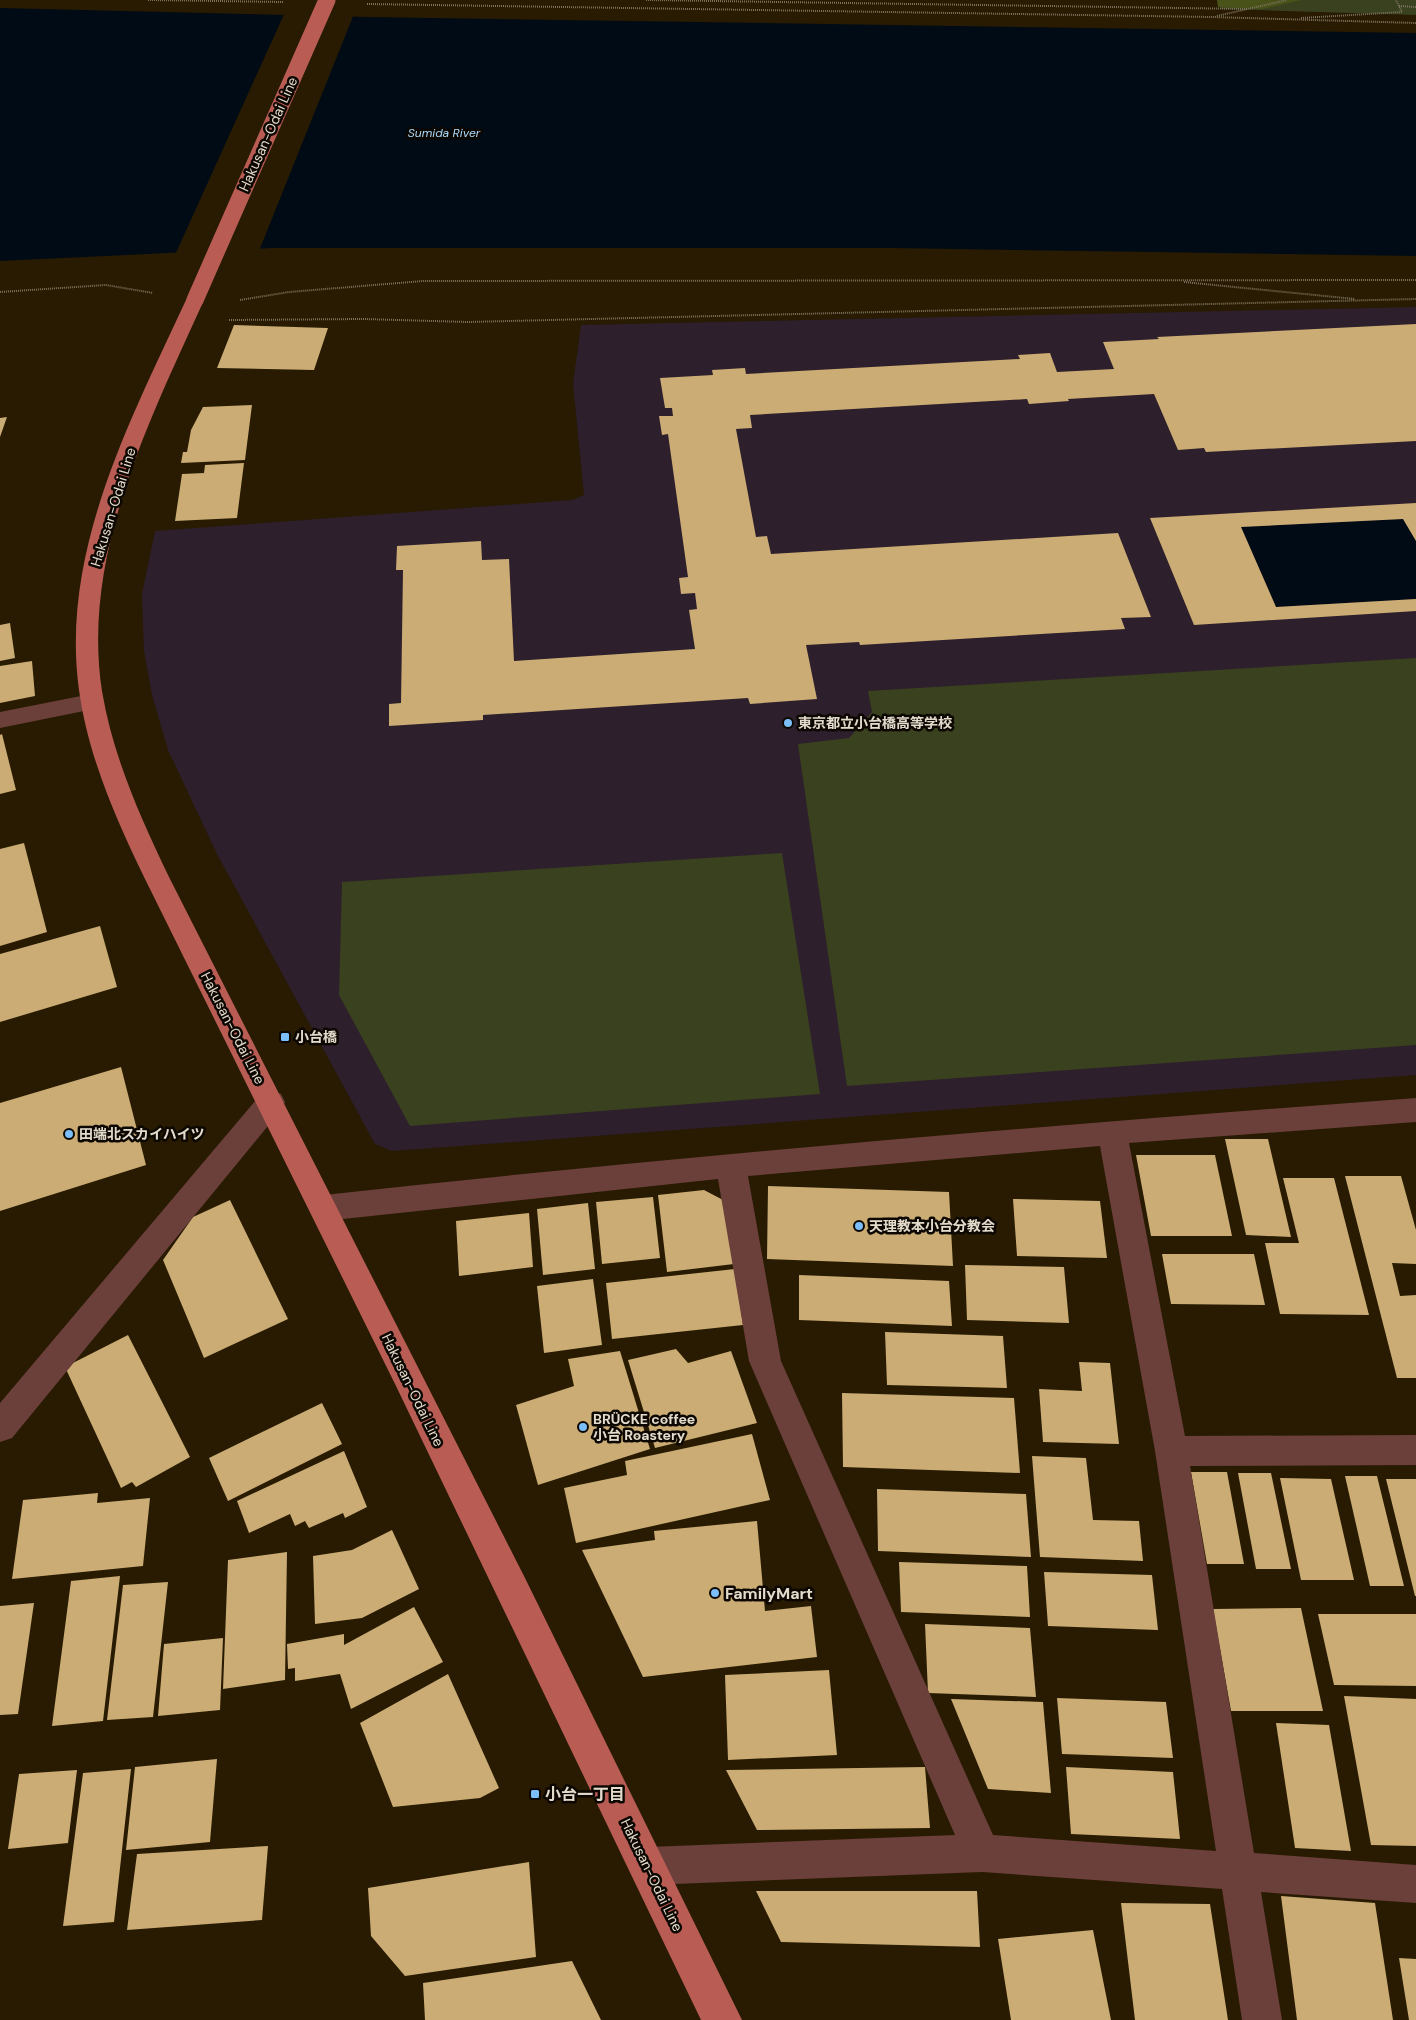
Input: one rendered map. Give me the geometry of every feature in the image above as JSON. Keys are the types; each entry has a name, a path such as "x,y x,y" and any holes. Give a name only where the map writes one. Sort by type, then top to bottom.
{"main road":[{"name":"Hakusan-Odai Line","path":"327,0 144,412 115,490 93,566 87,647 91,702 98,734 125,809 170,904 324,1208 722,2020"}],"street":[{"path":"0,720 91,702"},
{"path":"0,1427 271,1102"},
{"path":"324,1208 731,1166 1112,1132 1416,1110"},
{"path":"1112,1132 1171,1451 1262,2020"},
{"path":"731,1166 765,1361 982,1853"},
{"path":"1171,1451 1416,1450"},
{"path":"648,1866 982,1853 1416,1884"}],"path":[{"path":"148,0 287,2"},
{"path":"646,0 1247,9"},
{"path":"1212,17 1287,0"},
{"path":"1277,19 1402,12 1396,0"},
{"path":"367,4 1212,17 1416,23"},
{"path":"1399,6 1416,7"},
{"path":"1166,280 1370,300"},
{"path":"239,300 288,292 423,281 1416,280"},
{"path":"0,292 106,286 154,294"},
{"path":"222,320 362,319 468,322 1416,299"}],"shaded area":[{"name":"東京都立小台橋高等学校","path":"1416,307 1416,1075 392,1151 375,1144 217,854 168,750 152,695 144,651 142,594 155,531 572,500 584,495 573,384 581,325"}],"green space":[{"path":"1217,0 1301,0 1262,9 1218,7"},
{"path":"1219,0 1416,0 1416,15 1221,9"},
{"path":"1416,658 1416,1045 847,1086 798,744 849,738 872,712 868,691"},
{"path":"782,853 820,1094 410,1126 339,995 342,882"}],"water":[{"name":"Sumida River","path":"0,8 367,17 1416,33 1416,256 891,248 273,248 0,261"},
{"path":"1403,519 1416,541 1416,599 1276,607 1241,527"}],"pier":[{"path":"285,12 354,14 259,251 175,255"}],"building":[{"path":"1416,324 1416,441 1206,452 1204,448 1178,450 1154,394 1068,399 1069,401 1029,404 1027,399 750,415 752,428 736,429 756,537 767,536 771,554 1118,533 1151,617 1121,618 1125,629 860,645 859,642 806,645 817,699 750,704 748,698 483,715 483,720 389,726 389,704 401,703 403,570 396,570 397,546 481,541 482,560 509,559 514,661 695,649 689,610 697,609 695,593 681,594 679,578 688,577 668,434 662,435 659,416 673,416 672,408 665,408 660,378 713,375 712,370 745,368 746,374 1020,359 1018,355 1050,353 1057,372 1114,369 1103,342 1159,339 1157,337"},
{"path":"234,325 328,328 314,370 217,368"},
{"path":"252,405 245,460 181,463 183,452 187,452 191,430 203,407"},
{"path":"7,417 0,437 0,418"},
{"path":"244,463 237,518 175,521 182,474 204,473 205,465"},
{"path":"1416,503 1416,541 1403,519 1241,527 1276,607 1416,599 1416,611 1194,625 1150,518"},
{"path":"10,623 15,658 0,661 0,625"},
{"path":"32,661 35,696 0,703 0,666"},
{"path":"2,734 16,790 0,794 0,735"},
{"path":"24,843 47,932 0,946 0,849"},
{"path":"100,926 117,987 0,1022 0,954"},
{"name":"田端北スカイハイツ","path":"121,1067 146,1165 0,1211 0,1103"},
{"path":"1225,1139 1268,1139 1291,1237 1246,1235"},
{"path":"1136,1155 1215,1155 1232,1236 1151,1236"},
{"path":"1345,1176 1401,1176 1416,1230 1416,1264 1392,1263 1400,1296 1416,1295 1416,1378 1397,1378"},
{"path":"1283,1178 1334,1178 1369,1315 1280,1314 1265,1243 1299,1243"},
{"name":"天理教本小台分教会","path":"768,1186 949,1192 953,1266 767,1259"},
{"path":"704,1190 725,1201 734,1264 667,1272 658,1195"},
{"path":"653,1197 660,1258 602,1264 596,1202"},
{"path":"1013,1199 1100,1201 1107,1258 1017,1256"},
{"path":"230,1200 288,1319 204,1358 163,1260 193,1217"},
{"path":"588,1203 595,1269 543,1275 537,1209"},
{"path":"529,1213 533,1267 459,1276 456,1221"},
{"path":"1162,1254 1254,1254 1265,1305 1171,1304"},
{"path":"965,1265 1064,1267 1069,1323 967,1320"},
{"path":"735,1269 743,1325 612,1339 606,1283"},
{"path":"799,1275 949,1281 952,1326 799,1320"},
{"path":"593,1279 602,1345 544,1353 537,1286"},
{"path":"885,1332 1003,1336 1007,1388 887,1385"},
{"path":"128,1335 190,1457 136,1487 132,1482 121,1488 65,1367"},
{"path":"676,1349 688,1363 731,1351 757,1423 655,1448 628,1360"},
{"name":"BRÜCKE coffee 小台 Roastery","path":"620,1351 650,1449 538,1485 516,1405 574,1386 568,1359"},
{"path":"1079,1362 1110,1363 1119,1444 1043,1442 1039,1389 1082,1391"},
{"path":"842,1393 1014,1398 1020,1473 843,1467"},
{"path":"322,1403 342,1444 228,1501 209,1458"},
{"path":"752,1434 770,1500 576,1543 564,1488 627,1475 625,1461"},
{"path":"344,1451 367,1507 345,1518 343,1513 309,1528 305,1521 295,1526 290,1514 249,1533 237,1501"},
{"path":"1032,1456 1086,1458 1093,1520 1139,1521 1143,1561 1040,1557"},
{"path":"1191,1472 1227,1472 1244,1564 1207,1564"},
{"path":"1238,1473 1271,1473 1291,1569 1256,1569"},
{"path":"1345,1476 1377,1476 1404,1586 1370,1586"},
{"path":"1280,1478 1331,1479 1354,1580 1301,1580"},
{"path":"1386,1479 1416,1479 1416,1596 1415,1596"},
{"path":"877,1489 1026,1494 1031,1557 878,1551"},
{"path":"98,1493 97,1503 150,1498 143,1566 12,1579 23,1500"},
{"path":"757,1521 765,1611 811,1606 817,1657 643,1677 582,1550 655,1540 654,1531"},
{"path":"392,1530 419,1589 362,1618 315,1624 313,1556 352,1550"},
{"path":"287,1552 285,1680 223,1689 228,1560"},
{"path":"899,1562 1027,1566 1030,1617 901,1612"},
{"path":"1044,1572 1152,1575 1158,1630 1048,1626"},
{"path":"120,1576 103,1721 52,1726 71,1581"},
{"path":"168,1582 153,1717 107,1720 123,1585"},
{"path":"34,1603 18,1714 0,1715 0,1606"},
{"path":"414,1607 443,1662 351,1709 340,1674 295,1681 295,1668 288,1669 287,1644 344,1634 344,1645"},
{"path":"1301,1608 1323,1711 1231,1711 1213,1609"},
{"path":"1318,1614 1416,1614 1416,1686 1334,1685"},
{"path":"925,1624 1030,1628 1036,1697 928,1693"},
{"path":"223,1638 220,1710 158,1716 164,1644"},
{"path":"829,1670 837,1755 728,1760 725,1675"},
{"path":"448,1674 499,1788 480,1798 393,1807 360,1723"},
{"path":"1344,1696 1416,1699 1416,1846 1371,1845"},
{"path":"1057,1698 1166,1702 1173,1758 1062,1754"},
{"path":"951,1699 1043,1702 1051,1793 988,1789"},
{"path":"1276,1723 1329,1725 1351,1851 1295,1848"},
{"path":"217,1759 210,1842 126,1850 135,1767"},
{"path":"925,1767 930,1828 757,1830 726,1770"},
{"path":"1066,1767 1173,1772 1180,1839 1071,1834"},
{"path":"131,1769 114,1922 63,1926 83,1773"},
{"path":"77,1770 68,1843 8,1849 19,1774"},
{"path":"268,1846 262,1920 127,1930 137,1854"},
{"path":"529,1862 536,1957 405,1976 371,1936 368,1888"},
{"path":"756,1891 977,1891 980,1947 781,1942"},
{"path":"1281,1896 1375,1903 1393,2020 1297,2020"},
{"path":"1121,1903 1210,1904 1228,2020 1135,2020"},
{"path":"1093,1930 1111,2020 1011,2020 998,1939"},
{"path":"1399,1958 1416,1959 1416,2020 1409,2020"},
{"path":"572,1961 601,2020 425,2020 423,1983"}],"place":[{"name":"東京都立小台橋高等学校","path":"788,723"},
{"name":"小台橋","path":"285,1037"},
{"name":"田端北スカイハイツ","path":"69,1134"},
{"name":"天理教本小台分教会","path":"859,1226"},
{"name":"BRÜCKE coffee 小台 Roastery","path":"583,1427"},
{"name":"FamilyMart","path":"715,1593"},
{"name":"小台一丁目","path":"535,1794"}]}
